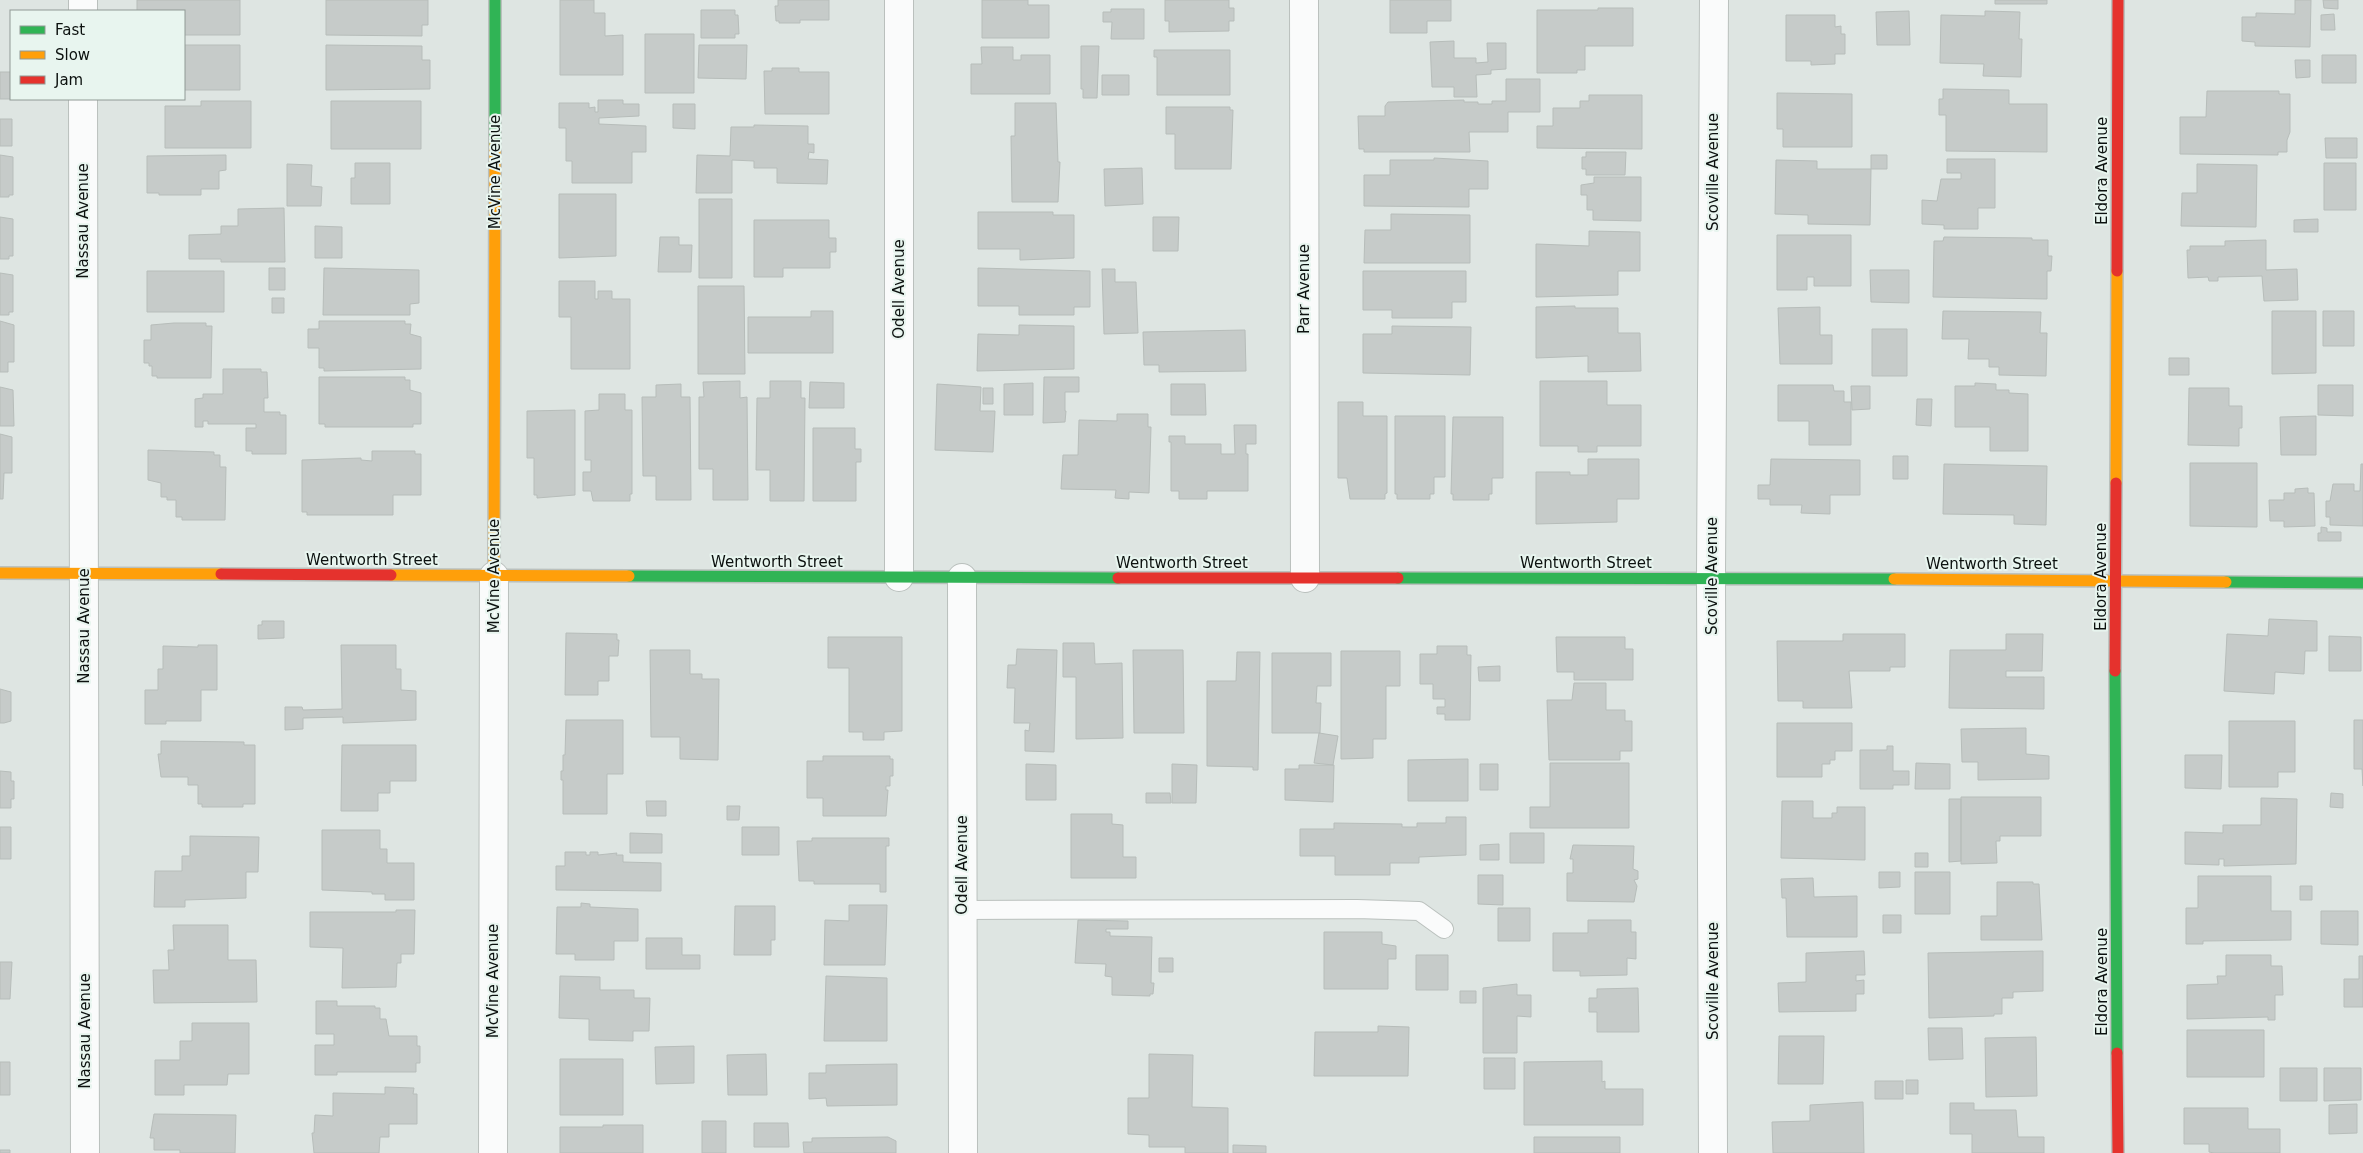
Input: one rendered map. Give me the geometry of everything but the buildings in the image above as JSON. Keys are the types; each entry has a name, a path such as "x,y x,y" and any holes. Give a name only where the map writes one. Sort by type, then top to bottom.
{"street":[{"name":"McVine Avenue","path":"493,1153 495,0"},
{"name":"Odell Avenue","path":"898,577 899,0"},
{"name":"Parr Avenue","path":"1304,0 1305,578"},
{"name":"Scoville Avenue","path":"1713,1153 1711,578 1714,0"},
{"name":"Eldora Avenue","path":"2118,0 2115,580 2118,1153"},
{"name":"Nassau Avenue","path":"83,100 85,1153"},
{"name":"Wentworth Street","path":"0,573 962,578 1711,578 2363,583"},
{"name":"Odell Avenue","path":"962,578 963,1153"}],"lane":[{"path":"962,910 1357,909 1419,911 1444,929"}],"traffic: fast":[{"path":"495,0 495,144"},
{"path":"629,576 1118,578"},
{"path":"1398,578 1894,579"},
{"path":"2226,582 2363,583"},
{"path":"2115,671 2117,1053"}],"traffic: slow":[{"path":"494,576 495,144"},
{"path":"2116,483 2117,271"},
{"path":"0,573 221,574"},
{"path":"391,575 629,576"},
{"path":"1894,579 2226,582"}],"traffic: jam":[{"path":"2117,271 2118,0"},
{"path":"2115,671 2116,483"},
{"path":"221,574 391,575"},
{"path":"1118,578 1398,578"},
{"path":"2117,1053 2118,1153"}]}
